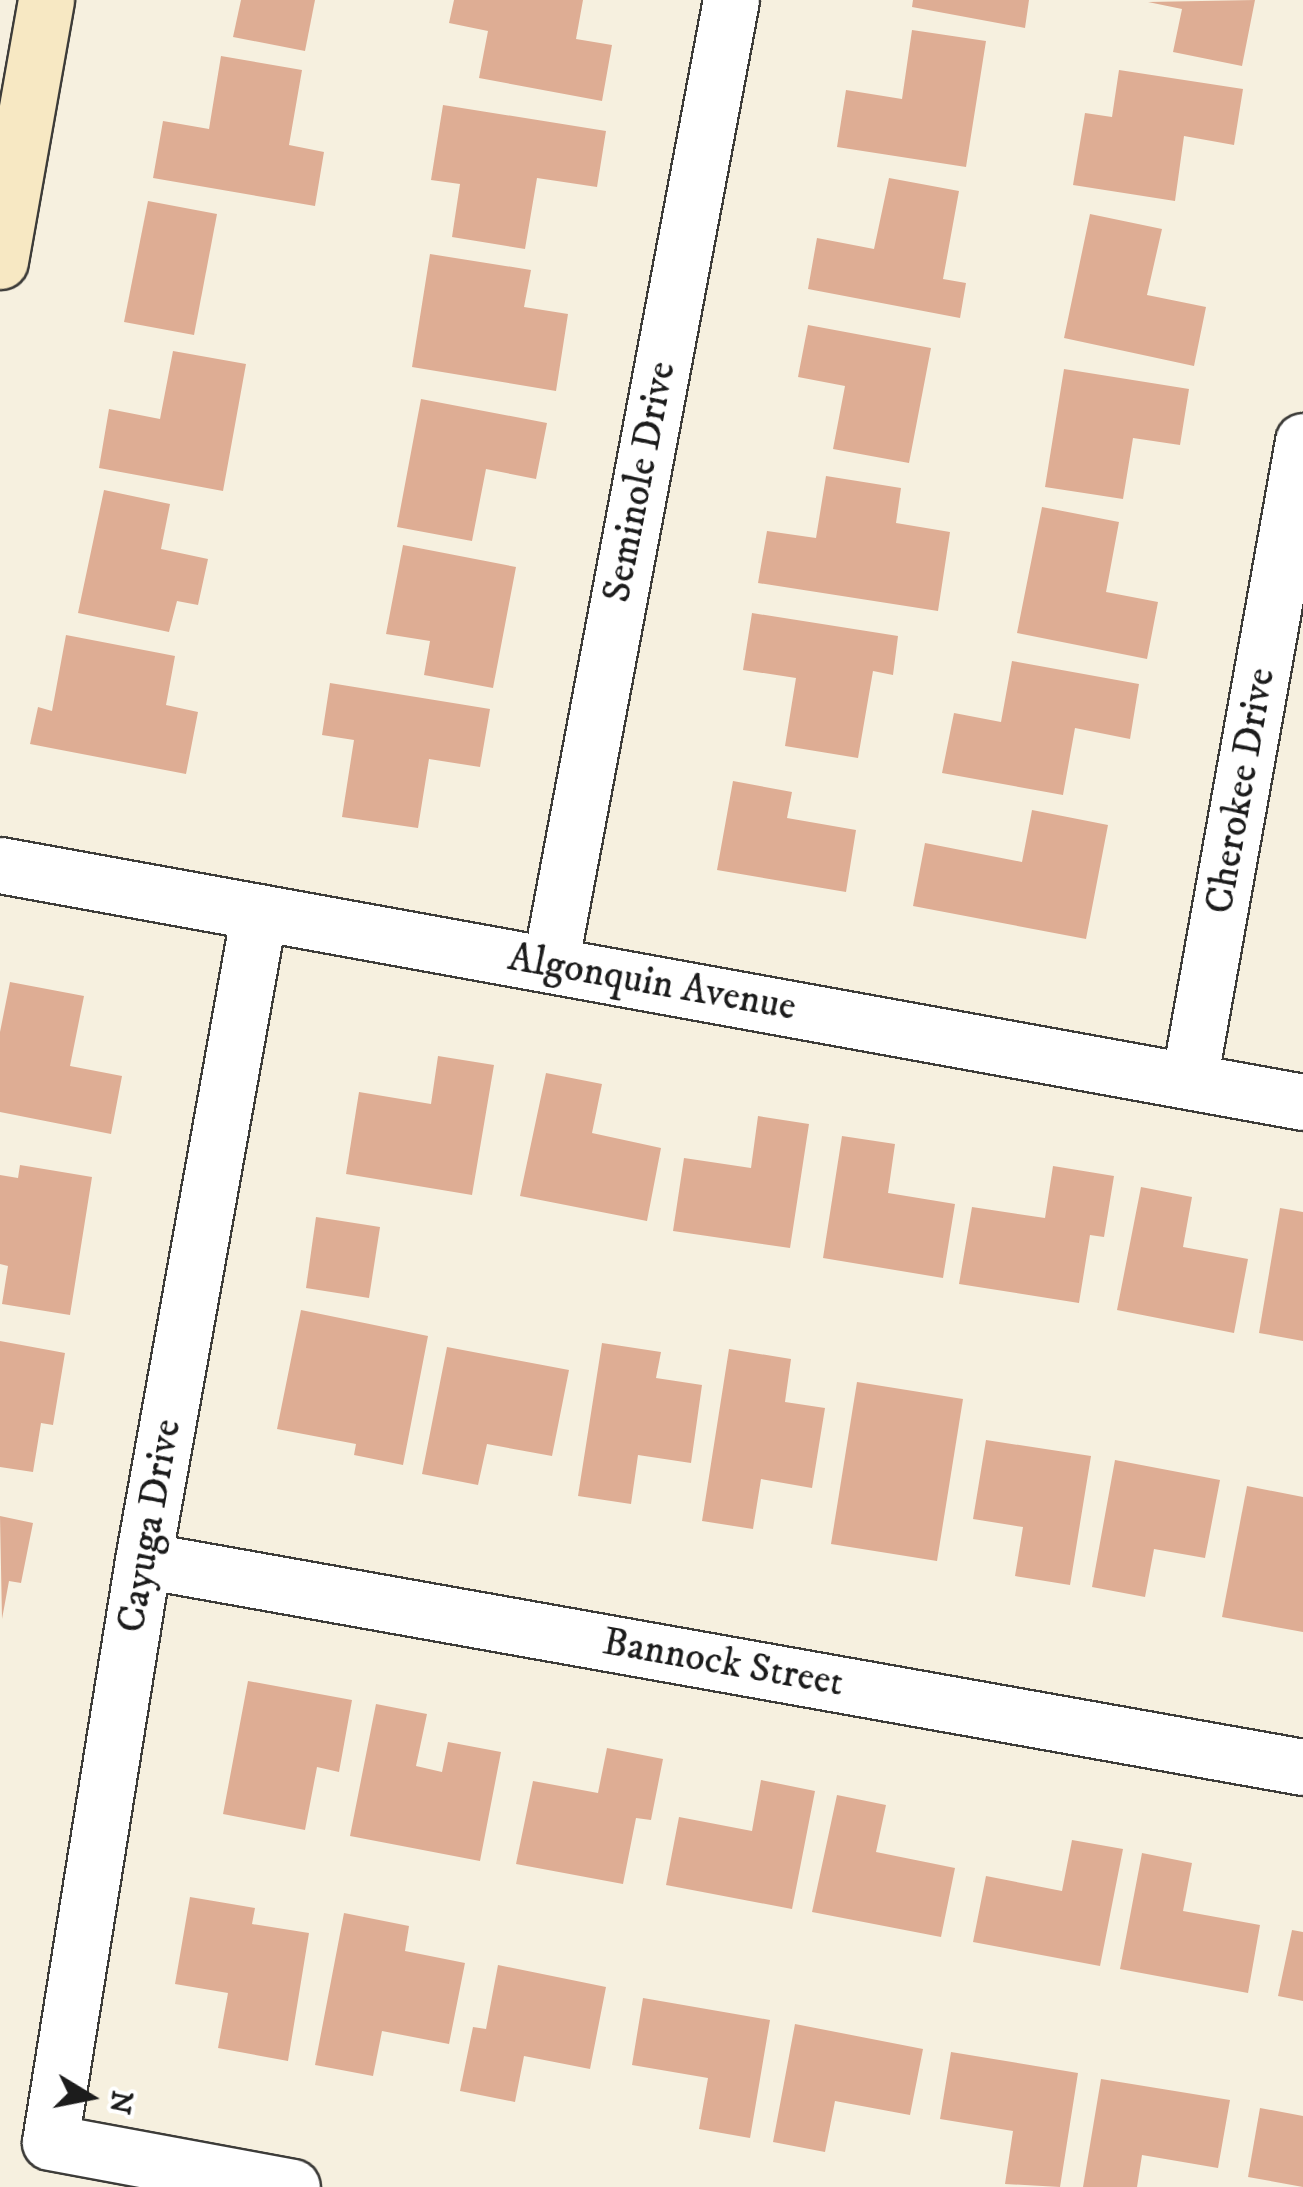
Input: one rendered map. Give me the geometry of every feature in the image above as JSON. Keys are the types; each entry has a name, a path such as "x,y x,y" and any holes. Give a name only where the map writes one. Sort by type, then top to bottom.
{"street":[{"path":"0,260 46,0"},
{"name":"Seminole Drive","path":"550,965 730,0"},
{"name":"Cherokee Drive","path":"1190,1081 1303,441"},
{"name":"Algonquin Avenue","path":"0,865 1303,1102"},
{"name":"Cayuga Drive","path":"259,912 143,1560 50,2142 292,2187"},
{"name":"Bannock Street","path":"143,1560 1303,1767"}],"building":[{"path":"241,0 315,0 305,51 233,37"},
{"path":"454,0 583,0 576,39 612,45 602,101 479,78 488,31 449,23"},
{"path":"913,0 1029,0 1025,28 912,7"},
{"path":"1255,0 1242,66 1173,52 1182,9 1148,2"},
{"path":"912,30 986,41 966,167 837,147 846,90 902,99"},
{"path":"221,56 302,70 289,145 324,152 315,206 153,178 163,121 209,129"},
{"path":"1119,70 1243,89 1234,145 1184,136 1175,201 1073,185 1085,113 1112,117"},
{"path":"443,105 606,131 597,187 537,178 525,249 452,237 460,184 431,180"},
{"path":"889,178 959,191 943,279 966,283 960,318 808,289 817,238 874,249"},
{"path":"148,201 217,214 194,335 124,322"},
{"path":"1090,214 1162,229 1147,295 1206,307 1194,366 1064,338"},
{"path":"430,254 531,270 524,307 568,314 556,391 412,367"},
{"path":"808,325 931,348 909,463 833,449 845,386 798,377"},
{"path":"173,351 246,364 223,491 99,468 109,409 160,419"},
{"path":"1064,369 1189,389 1180,445 1133,438 1123,499 1045,487"},
{"path":"421,399 547,423 536,479 486,469 472,541 397,527"},
{"path":"826,476 901,488 896,523 950,532 938,611 758,583 767,531 816,538"},
{"path":"104,490 170,504 161,549 208,559 198,605 177,601 169,632 78,613"},
{"path":"1042,507 1119,522 1106,592 1158,602 1147,659 1017,633"},
{"path":"403,545 516,567 493,688 424,675 430,641 386,634"},
{"path":"752,613 898,636 893,675 873,671 858,758 785,746 796,678 743,670"},
{"path":"66,635 175,656 166,705 198,712 186,774 30,744 38,707 52,711"},
{"path":"1012,661 1139,684 1130,739 1075,728 1063,795 942,773 954,713 1001,722"},
{"path":"330,683 490,709 480,767 429,759 418,828 342,817 354,740 322,735"},
{"path":"733,781 792,792 787,818 856,830 846,892 717,870"},
{"path":"1032,810 1108,825 1086,939 913,906 925,843 1022,862"},
{"path":"10,982 84,996 70,1066 122,1076 111,1134 0,1112 0,1032"},
{"path":"438,1056 494,1065 472,1195 346,1174 359,1092 431,1104"},
{"path":"546,1073 602,1084 592,1133 661,1148 647,1221 520,1196"},
{"path":"758,1116 809,1124 790,1248 673,1231 684,1158 751,1168"},
{"path":"842,1136 895,1144 888,1193 955,1204 943,1278 823,1258"},
{"path":"20,1165 92,1177 70,1315 2,1304 8,1266 0,1264 0,1175 18,1178"},
{"path":"1053,1166 1114,1176 1104,1237 1090,1235 1079,1303 959,1284 972,1207 1045,1218"},
{"path":"1141,1187 1192,1197 1183,1247 1248,1259 1234,1333 1117,1310"},
{"path":"1280,1208 1303,1212 1303,1341 1259,1333"},
{"path":"316,1217 380,1227 369,1298 306,1288"},
{"path":"301,1310 428,1336 403,1465 354,1455 356,1444 277,1429"},
{"path":"0,1341 65,1353 53,1425 41,1423 33,1472 0,1467"},
{"path":"602,1343 661,1352 656,1378 702,1385 691,1463 638,1455 631,1504 578,1496"},
{"path":"447,1347 569,1370 552,1456 487,1444 478,1485 422,1474"},
{"path":"729,1349 791,1359 785,1402 825,1408 812,1488 761,1479 753,1529 702,1521"},
{"path":"857,1382 963,1399 937,1561 831,1544"},
{"path":"986,1440 1091,1456 1070,1585 1015,1576 1023,1527 973,1519"},
{"path":"1115,1460 1220,1480 1205,1558 1154,1549 1145,1597 1092,1587"},
{"path":"1247,1486 1303,1497 1303,1632 1222,1617"},
{"path":"0,1516 33,1523 21,1583 9,1581 2,1619"},
{"path":"248,1681 352,1700 339,1772 317,1767 305,1830 223,1814"},
{"path":"376,1704 427,1714 416,1766 442,1772 448,1742 501,1752 480,1861 350,1836"},
{"path":"607,1748 663,1759 651,1820 636,1818 623,1884 516,1864 533,1781 598,1793"},
{"path":"761,1780 815,1791 792,1909 666,1885 679,1817 752,1831"},
{"path":"837,1795 886,1805 876,1852 955,1868 941,1937 812,1912"},
{"path":"1072,1840 1123,1849 1100,1966 973,1942 986,1876 1062,1891"},
{"path":"1142,1853 1192,1863 1183,1911 1260,1925 1248,1993 1120,1969"},
{"path":"190,1897 255,1908 252,1924 309,1933 288,2061 218,2048 228,1993 175,1984"},
{"path":"344,1913 409,1926 405,1951 465,1963 449,2044 382,2031 373,2076 315,2065"},
{"path":"1292,1930 1303,1932 1303,2001 1278,1996"},
{"path":"498,1965 606,1987 590,2069 524,2056 515,2102 460,2091 473,2027 486,2029"},
{"path":"643,1998 770,2020 750,2138 699,2129 708,2078 632,2065"},
{"path":"795,2024 923,2049 910,2115 835,2101 825,2152 773,2142"},
{"path":"951,2052 1078,2073 1060,2187 1005,2184 1013,2131 940,2119"},
{"path":"1101,2079 1230,2100 1218,2168 1142,2155 1137,2187 1083,2187"},
{"path":"1260,2108 1303,2116 1303,2187 1248,2177"}]}
